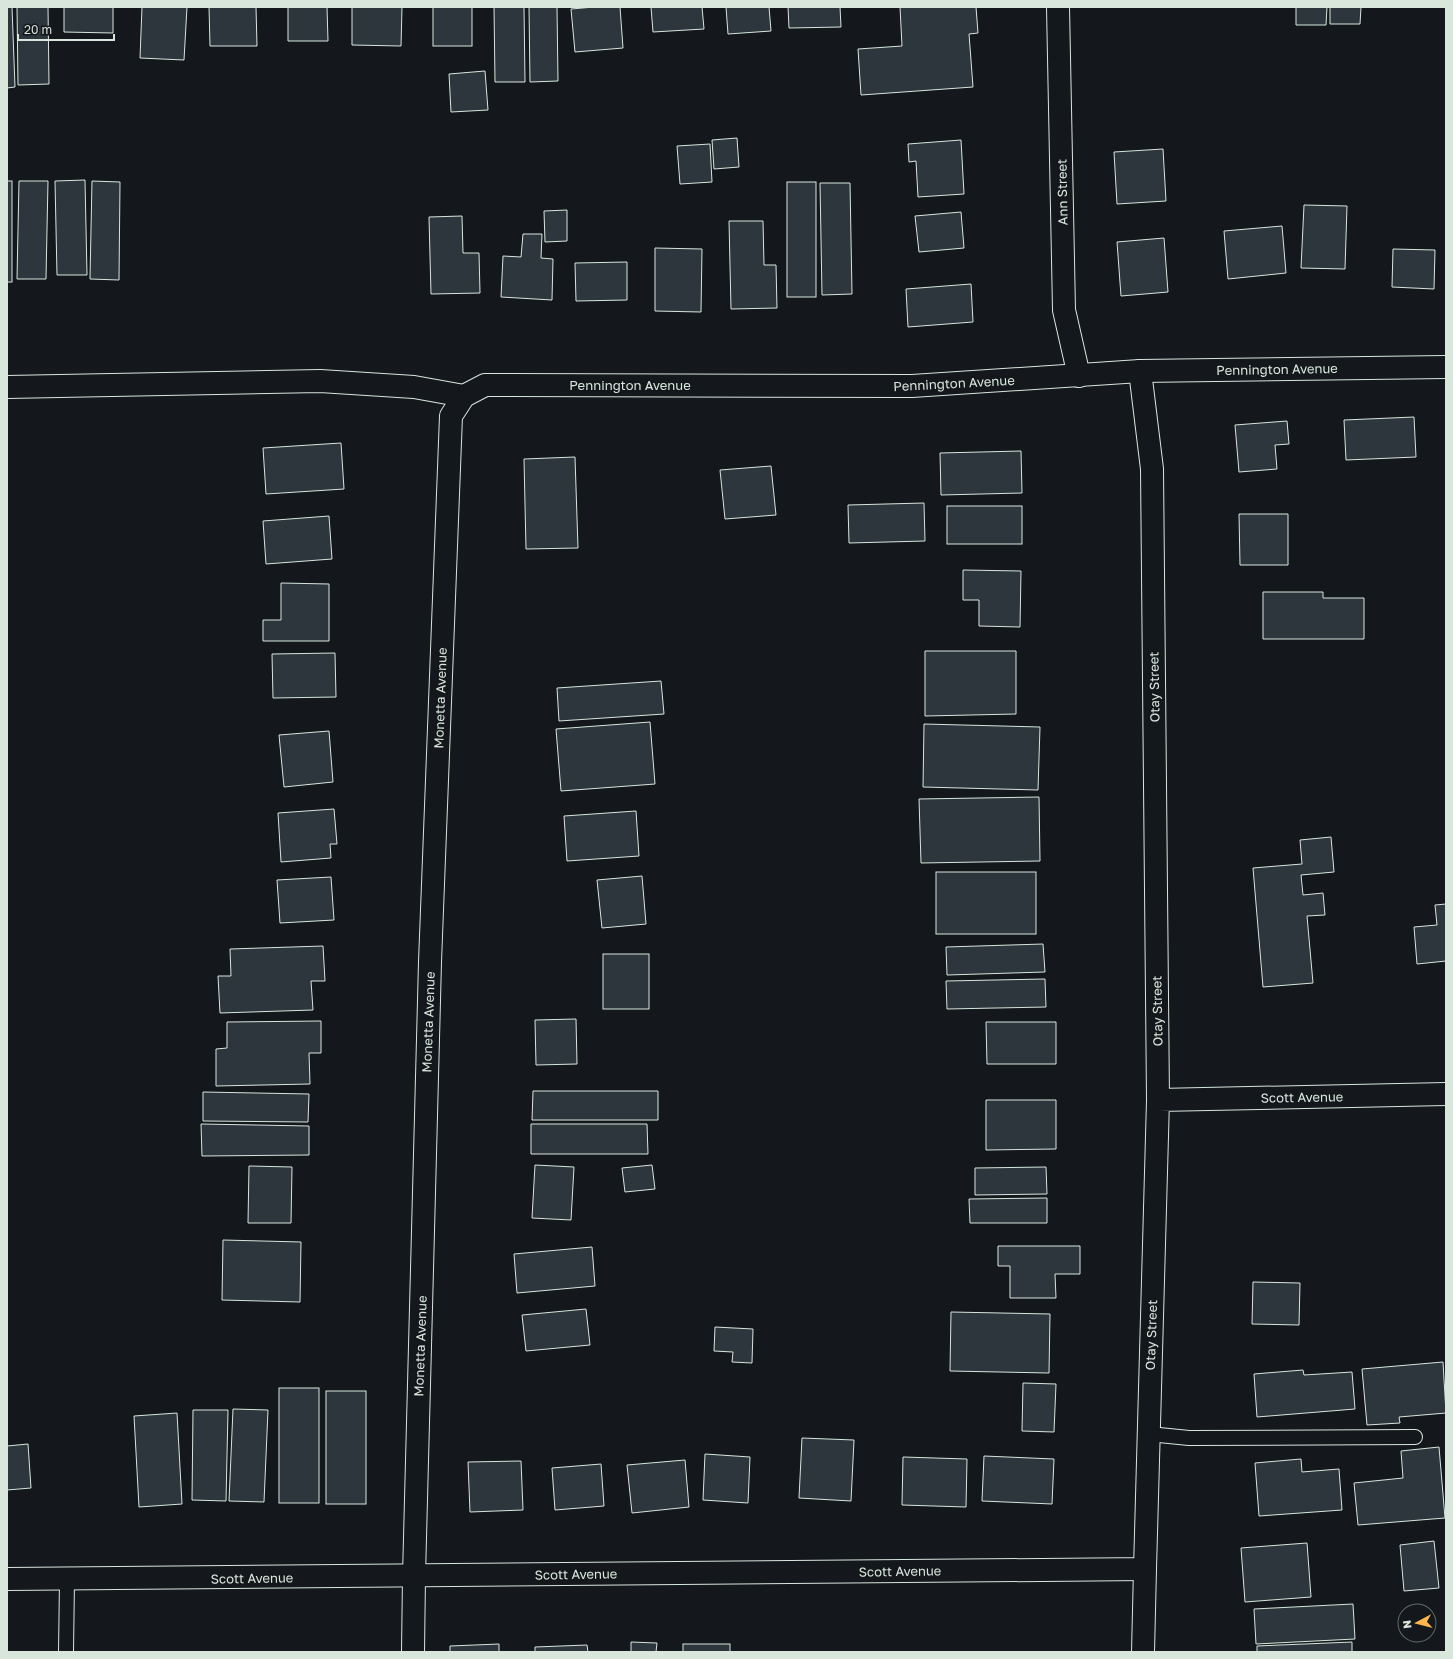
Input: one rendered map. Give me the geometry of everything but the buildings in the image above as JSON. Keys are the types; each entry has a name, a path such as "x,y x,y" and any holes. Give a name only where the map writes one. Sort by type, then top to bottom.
{"street":[{"name":"Ann Street","path":"1058,7 1064,310 1079,376"},
{"name":"Pennington Avenue","path":"464,396 485,385 912,386 1140,371 1446,367"},
{"name":"Otay Street","path":"1140,371 1152,469 1158,1100 1143,1652"},
{"path":"7,387 320,381 414,387 464,396"},
{"name":"Monetta Avenue","path":"414,1652 414,1576 430,962 451,416 464,396"},
{"name":"Scott Avenue","path":"1158,1100 1446,1094"},
{"name":"Scott Avenue","path":"7,1580 1145,1569"}],"lane":[{"path":"1148,1434 1189,1438 1415,1437"},
{"path":"66,1652 67,1580"}]}
